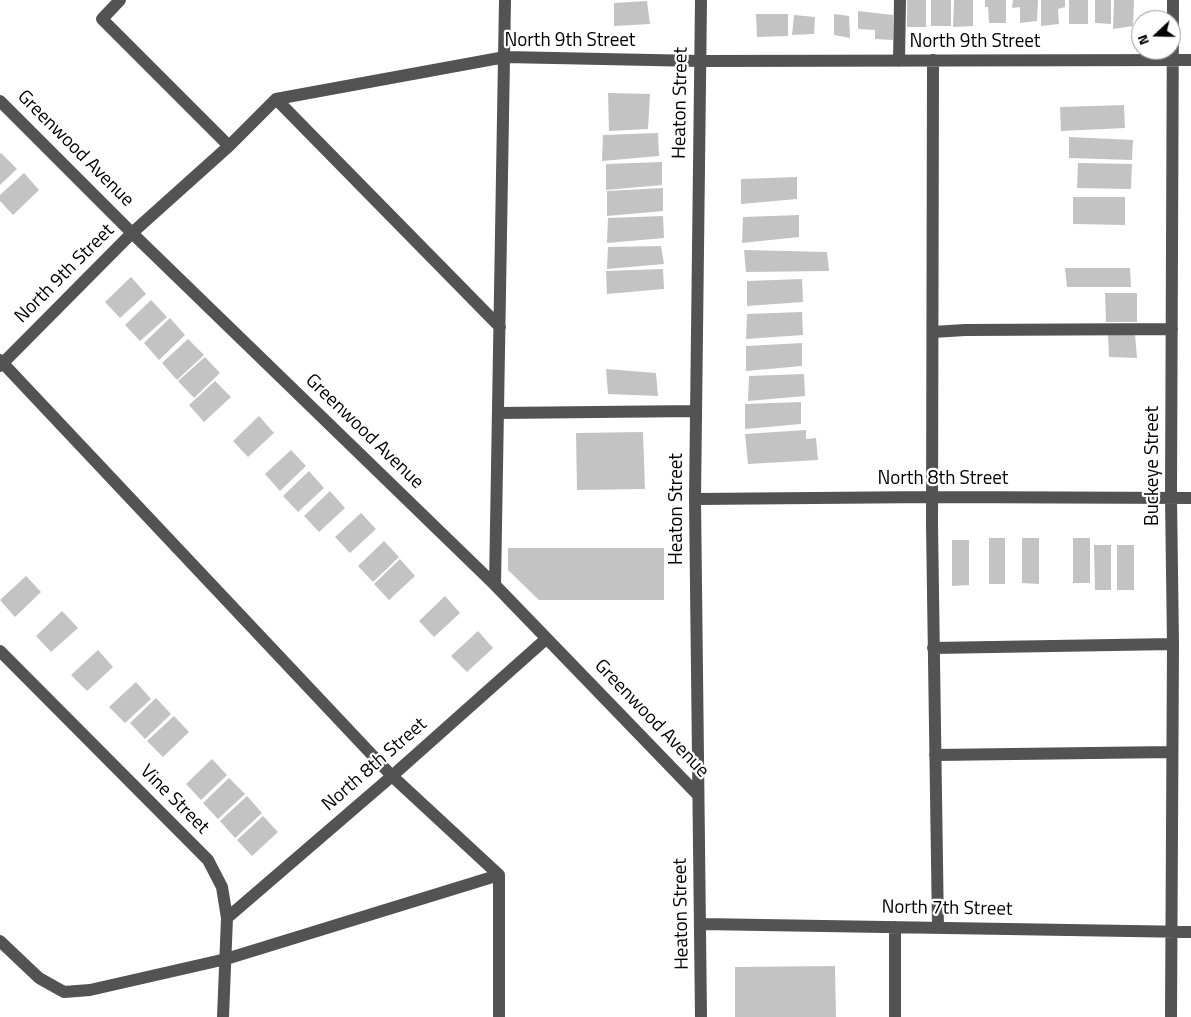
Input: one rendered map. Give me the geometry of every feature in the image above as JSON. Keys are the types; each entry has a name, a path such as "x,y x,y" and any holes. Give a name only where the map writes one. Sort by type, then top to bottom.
{"street":[{"path":"120,0 102,19 229,146"},
{"path":"495,585 505,0"},
{"name":"Heaton Street","path":"701,0 695,499 698,795 702,924 701,1017"},
{"path":"899,61 900,0"},
{"name":"North 9th Street","path":"1,363 132,233 229,146 276,99 505,57 700,61 1131,59"},
{"path":"933,60 932,497 938,928"},
{"name":"Buckeye Street","path":"1172,1017 1173,644 1171,498 1174,60"},
{"path":"276,99 500,327"},
{"name":"Greenwood Avenue","path":"0,101 132,233 495,585 698,795"},
{"path":"933,332 965,330 1172,329"},
{"path":"1,363 392,776 499,875 499,1017"},
{"path":"498,413 696,411"},
{"name":"North 8th Street","path":"695,499 932,497 1191,498"},
{"name":"North 8th Street","path":"227,918 392,776 546,639"},
{"path":"933,648 1173,644"},
{"name":"Vine Street","path":"0,651 208,860 222,887 227,918 223,1017"},
{"path":"935,755 1172,752"},
{"path":"0,940 39,978 64,992 90,990 226,959 499,875"},
{"name":"North 7th Street","path":"702,924 1191,932"},
{"path":"895,927 895,1017"}],"building":[{"path":"907,0 926,0 926,27 907,27"},
{"path":"931,0 951,0 951,26 931,26"},
{"path":"954,0 973,0 973,26 953,27"},
{"path":"985,0 1006,0 1006,23 989,23 988,7 985,7"},
{"path":"1013,0 1038,0 1037,21 1020,23 1020,7 1012,8"},
{"path":"1041,0 1065,0 1065,7 1058,9 1059,24 1041,26"},
{"path":"1069,0 1088,0 1088,24 1069,24"},
{"path":"1095,0 1111,0 1111,24 1095,23"},
{"path":"1114,0 1134,0 1134,10 1131,10 1131,26 1113,29"},
{"path":"647,1 650,24 614,26 614,3"},
{"path":"858,11 893,15 893,40 875,39 875,30 858,29"},
{"path":"756,14 788,14 788,36 757,37"},
{"path":"834,14 849,16 850,38 834,35"},
{"path":"794,15 815,17 814,34 792,35"},
{"path":"608,93 650,94 648,129 609,131"},
{"path":"1124,105 1125,128 1061,131 1060,107"},
{"path":"658,133 659,156 602,161 603,135"},
{"path":"1069,137 1133,140 1132,160 1069,158"},
{"path":"0,154 17,169 0,185"},
{"path":"662,162 662,185 606,190 606,164"},
{"path":"1078,163 1132,164 1131,189 1077,188"},
{"path":"24,173 39,190 13,215 0,201 0,195"},
{"path":"797,177 797,199 741,204 741,179"},
{"path":"663,188 663,211 607,216 607,191"},
{"path":"1073,197 1125,197 1125,225 1073,224"},
{"path":"799,215 799,237 742,243 743,217"},
{"path":"663,216 664,238 607,243 608,218"},
{"path":"661,246 664,264 607,269 608,247"},
{"path":"744,250 827,252 829,271 746,272"},
{"path":"1065,268 1130,268 1131,287 1067,287"},
{"path":"663,269 664,289 607,294 606,271"},
{"path":"131,277 146,294 120,318 105,302"},
{"path":"802,279 803,302 747,306 747,281"},
{"path":"1105,293 1137,293 1137,322 1106,322"},
{"path":"151,300 167,317 140,341 125,325"},
{"path":"802,312 803,335 746,339 747,314"},
{"path":"170,318 185,335 159,360 144,343"},
{"path":"1108,334 1135,334 1137,358 1109,357"},
{"path":"188,339 204,355 177,380 162,363"},
{"path":"802,343 802,366 746,371 746,346"},
{"path":"205,357 220,373 194,398 178,381"},
{"path":"606,369 656,373 658,396 608,394"},
{"path":"804,374 805,396 748,401 749,376"},
{"path":"215,381 231,397 204,422 189,405"},
{"path":"801,402 801,424 745,429 745,404"},
{"path":"259,416 274,433 248,457 233,441"},
{"path":"806,430 806,439 816,438 818,460 748,464 745,434"},
{"path":"643,432 645,489 577,490 576,433"},
{"path":"291,450 306,466 280,491 265,474"},
{"path":"309,471 324,488 298,512 283,496"},
{"path":"330,491 345,508 319,532 304,516"},
{"path":"361,513 376,529 350,553 335,537"},
{"path":"989,538 1005,538 1005,584 989,584"},
{"path":"1022,538 1039,538 1039,584 1022,583"},
{"path":"1073,538 1090,538 1090,583 1073,583"},
{"path":"952,540 969,540 969,585 952,586"},
{"path":"384,541 399,557 373,582 358,566"},
{"path":"1094,545 1111,545 1111,590 1095,590"},
{"path":"1117,545 1134,545 1134,590 1117,590"},
{"path":"508,548 664,548 664,600 539,600 508,570"},
{"path":"400,559 415,576 389,600 374,584"},
{"path":"26,576 41,592 15,617 0,600"},
{"path":"445,596 460,613 434,637 419,621"},
{"path":"62,611 78,628 51,652 36,636"},
{"path":"478,631 493,648 467,672 451,656"},
{"path":"98,650 113,667 87,691 71,675"},
{"path":"136,682 151,699 125,723 109,707"},
{"path":"156,698 171,714 145,739 130,723"},
{"path":"174,716 189,732 163,757 147,741"},
{"path":"212,759 227,775 201,800 186,784"},
{"path":"229,778 245,794 218,819 203,803"},
{"path":"247,796 262,813 235,838 220,821"},
{"path":"263,816 278,832 252,856 237,840"},
{"path":"835,966 836,1017 735,1017 735,967"}]}
